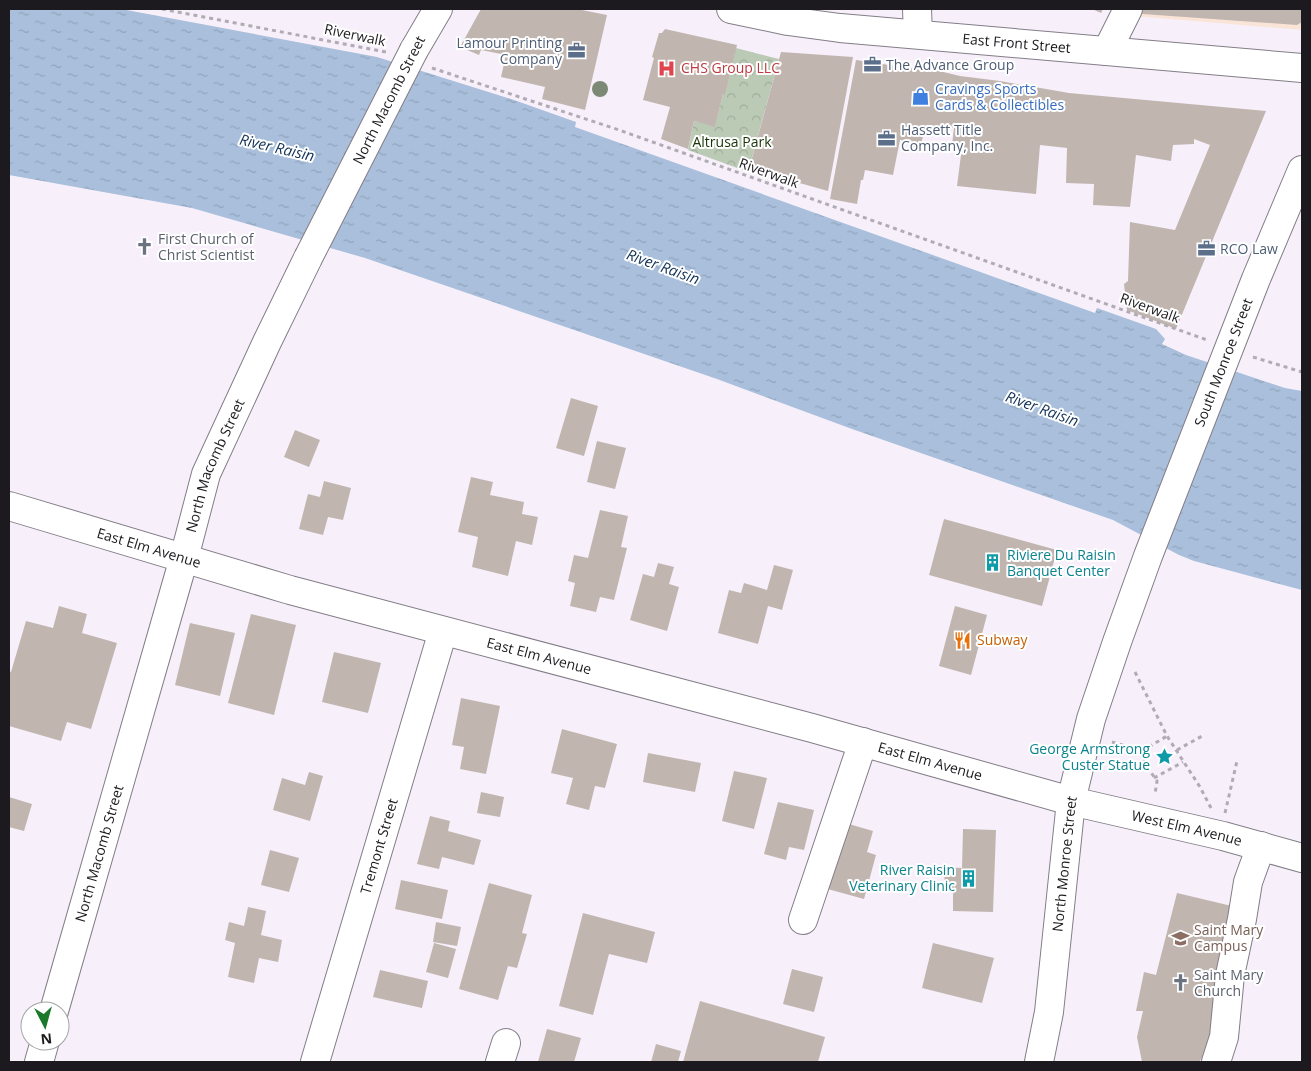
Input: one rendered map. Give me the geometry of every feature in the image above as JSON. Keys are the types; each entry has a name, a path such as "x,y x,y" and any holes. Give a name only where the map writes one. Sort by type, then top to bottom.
{"street":[{"name":"North Macomb Street","path":"57,1001 184,558 206,474 308,258 411,57 438,9"},
{"name":"East Front Street","path":"731,9 802,24 917,22 1107,51 1302,68"},
{"path":"1107,51 1128,9"},
{"name":"South Monroe Street","path":"1148,556 1229,348 1302,170"},
{"name":"East Elm Avenue","path":"9,506 290,590 863,742 1071,801"},
{"name":"North Monroe Street","path":"1039,1062 1049,1012 1071,801 1087,736 1118,639 1148,556"},
{"name":"Tremont Street","path":"315,1062 443,631"},
{"path":"804,920 863,742"},
{"name":"West Elm Avenue","path":"1071,801 1223,836 1302,858"},
{"path":"1216,1062 1224,1037 1230,975 1248,882 1261,846"}],"path":[{"name":"Riverwalk","path":"162,9 411,57 619,130 790,193 1302,372"},
{"path":"1118,639 1167,736 1200,787 1223,836"},
{"path":"1177,750 1204,735"},
{"path":"1087,736 1142,751 1167,736"},
{"path":"1142,751 1147,767 1157,781 1153,820"},
{"path":"1223,836 1225,816 1237,761"},
{"path":"1154,778 1183,762"}],"shaded area":[{"path":"1125,9 1302,9 1302,30 1121,15"}],"green space":[{"name":"Altrusa Park","path":"736,48 779,59 748,172 688,150 694,121 715,126"}],"water":[{"name":"River Raisin","path":"9,9 121,9 377,57 514,100 576,122 575,127 1095,313 1097,308 1156,329 1165,339 1162,344 1186,355 1285,388 1302,391 1302,590 1194,561 1113,520 852,429 717,379 365,258 192,208 9,175"}],"building":[{"path":"481,9 577,9 607,15 585,110 542,99 545,87 501,77 506,55 481,50 479,55 460,47"},
{"path":"1092,9 1103,9 1101,13"},
{"path":"1131,9 1302,9 1302,22 1297,25 1129,13"},
{"path":"665,29 737,45 715,127 694,121 688,149 661,139 670,107 643,100 659,33 662,33"},
{"path":"781,52 853,57 828,191 749,169"},
{"path":"856,60 935,72 935,70 960,76 1069,93 1266,111 1176,329 1127,310 1124,284 1128,281 1130,222 1175,230 1210,145 1194,139 1194,144 1173,145 1171,161 1136,155 1130,207 1093,205 1094,184 1066,183 1067,148 1040,145 1036,194 957,186 962,147 952,145 954,128 947,127 946,133 939,133 932,132 933,125 926,125 920,148 913,147 914,142 900,140 893,175 865,170 863,180 861,180 857,204 830,199"},
{"path":"571,398 598,406 584,456 556,448"},
{"path":"295,430 320,440 309,467 284,457"},
{"path":"597,441 626,448 615,489 587,482"},
{"path":"471,477 493,482 490,495 524,502 522,514 538,517 532,545 516,541 508,576 472,567 478,537 458,532"},
{"path":"324,481 351,488 343,520 328,517 323,535 299,529 308,494 320,497"},
{"path":"600,510 628,516 621,547 627,548 614,600 600,597 596,612 570,606 575,583 568,581 574,555 588,558"},
{"name":"Riviere Du Raisin Banquet Center","path":"944,519 1057,550 1042,606 929,575"},
{"path":"658,563 674,567 669,584 679,587 667,631 630,620 643,574 654,577"},
{"path":"774,565 793,570 782,610 768,606 758,644 718,633 729,590 741,593 744,583 767,590"},
{"path":"59,606 87,614 82,633 117,643 91,729 67,722 61,741 9,726 9,671 11,672 26,621 53,628"},
{"name":"Subway","path":"955,606 987,615 971,675 939,666"},
{"path":"251,614 296,625 274,715 228,703"},
{"path":"190,623 235,633 220,696 175,685"},
{"path":"334,652 381,663 368,713 322,702"},
{"path":"461,698 500,706 486,774 460,769 464,747 452,745"},
{"path":"562,729 617,744 605,788 595,786 589,810 566,804 573,778 551,773"},
{"path":"648,753 701,763 695,792 643,782"},
{"path":"734,771 767,778 754,829 722,821"},
{"path":"309,772 323,776 310,821 273,810 282,778 305,785"},
{"path":"481,792 504,797 500,817 477,813"},
{"path":"9,797 32,804 24,831 9,827"},
{"path":"778,802 814,810 804,850 789,847 786,860 764,854"},
{"path":"430,816 450,821 448,831 481,840 474,865 442,857 439,869 417,864"},
{"path":"842,822 873,831 867,852 876,855 864,899 824,888"},
{"name":"River Raisin Veterinary Clinic","path":"963,829 996,830 993,912 953,911 953,889 944,889 945,867 962,868"},
{"path":"270,850 299,858 289,892 261,885"},
{"path":"401,880 448,890 442,919 395,909"},
{"path":"489,883 532,895 522,933 527,934 517,968 508,966 498,1000 459,989"},
{"name":"Saint Mary Church","path":"1177,893 1236,907 1217,1037 1210,1036 1205,1054 1199,1062 1142,1062 1137,1037 1143,1011 1136,1011 1144,972 1156,975"},
{"path":"248,907 266,911 261,935 282,940 278,962 259,958 254,983 228,977 235,943 225,940 229,922 244,926"},
{"path":"583,913 655,932 647,963 609,954 593,1015 559,1006"},
{"path":"436,922 461,927 457,946 433,942"},
{"path":"434,943 456,949 448,978 426,972"},
{"path":"933,943 994,958 982,1003 922,988"},
{"path":"792,969 823,977 814,1012 783,1004"},
{"path":"380,970 428,981 422,1008 373,997"},
{"path":"700,1001 825,1037 818,1062 683,1062"},
{"path":"547,1029 581,1038 574,1062 538,1062"},
{"path":"656,1044 681,1051 678,1062 651,1062"}],"place":[{"name":"Lamour Printing Company","path":"576,51"},
{"name":"The Advance Group","path":"872,65"},
{"name":"CHS Group LLC","path":"667,68"},
{"name":"Cravings Sports Cards & Collectibles","path":"921,97"},
{"name":"Hassett Title Company, Inc.","path":"887,138"},
{"name":"First Church of Christ Scientist","path":"144,247"},
{"name":"RCO Law","path":"1206,249"},
{"name":"Riviere Du Raisin Banquet Center","path":"993,563"},
{"name":"Subway","path":"963,640"},
{"name":"George Armstrong Custer Statue","path":"1164,757"},
{"name":"River Raisin Veterinary Clinic","path":"969,878"},
{"name":"Saint Mary Campus","path":"1180,938"},
{"name":"Saint Mary Church","path":"1180,983"}]}
